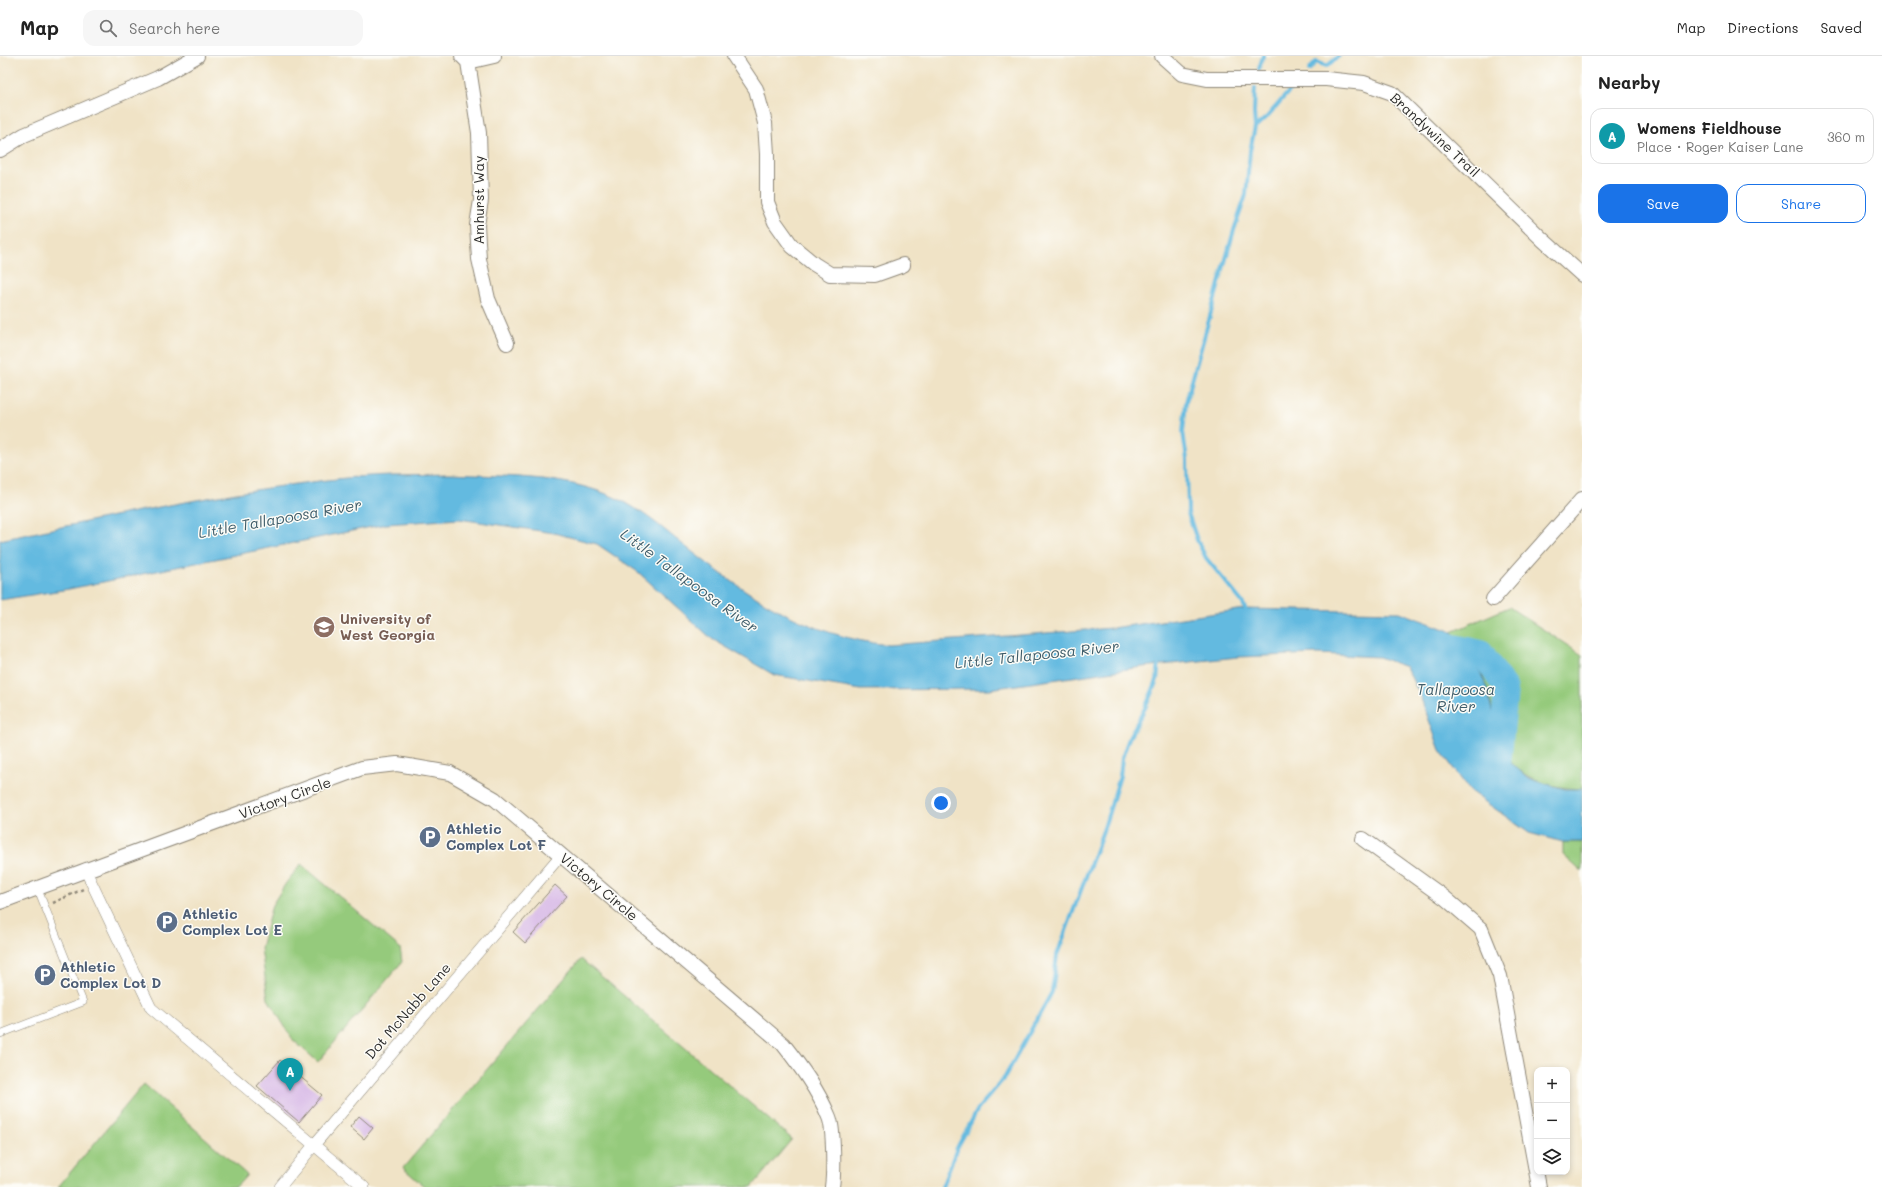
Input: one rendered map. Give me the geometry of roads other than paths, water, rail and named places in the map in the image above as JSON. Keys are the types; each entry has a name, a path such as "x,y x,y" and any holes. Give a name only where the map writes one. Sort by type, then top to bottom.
{"street":[{"path":"0,150 24,135 158,78 197,56"},
{"path":"465,59 494,56"},
{"path":"734,56 756,89 765,123 767,154 767,202 775,222 792,246 814,264 830,274 875,275 903,265"},
{"name":"Brandywine Trail","path":"1162,56 1182,74 1206,79 1326,79 1364,83 1392,93 1542,239 1582,275"},
{"name":"Amhurst Way","path":"465,59 479,133 481,200 477,225 480,259 488,299 507,343"},
{"path":"1493,599 1582,499"},
{"name":"Victory Circle","path":"0,902 85,869 249,811 362,768 397,764 450,773 495,799 788,1050 806,1072 830,1118 834,1172 832,1187"},
{"path":"1363,839 1445,898 1481,929 1500,976 1540,1187"},
{"name":"Dot McNabb Lane","path":"280,1187 561,855"},
{"path":"85,869 151,1008 364,1187"}],"lane":[{"path":"0,1034 82,1002 37,887"}],"water":[{"name":"Tallapoosa River","path":"449,474 540,479 584,487 605,494 626,503 643,514 736,584 782,612 807,624 832,633 888,645 1112,628 1245,609 1400,612 1452,632 1475,660 1487,688 1498,738 1506,756 1512,764 1527,777 1536,781 1565,789 1582,789 1582,842 1563,842 1529,833 1470,791 1440,750 1419,693 1406,667 1379,657 1318,654 1238,657 1142,667 989,689 861,690 774,675 712,639 638,572 597,544 554,533 459,519 386,524 69,589 0,600 0,540 172,504 259,489 359,477"}],"waterway":[{"path":"1259,69 1263,56"},
{"path":"1309,70 1316,62 1327,66 1339,56"},
{"path":"1247,613 1242,602 1206,558 1197,540 1188,513 1187,460 1183,432 1186,402 1234,230 1246,195 1250,151 1255,127 1255,88"},
{"path":"1255,127 1266,118 1291,89"},
{"name":"Little Tallapoosa River","path":"1435,642 1481,652 1506,689 1498,776"},
{"path":"942,1187 957,1148 978,1109 1005,1077 1052,992 1057,955 1104,828 1120,776 1122,758 1129,738 1146,706 1157,680 1159,661"}],"place":[{"name":"University of West Georgia","path":"324,627"},
{"name":"Athletic Complex Lot F","path":"430,837"},
{"name":"Athletic Complex Lot E","path":"167,922"},
{"name":"Athletic Complex Lot D","path":"45,975"},
{"name":"Womens Fieldhouse","path":"290,1091"}]}
